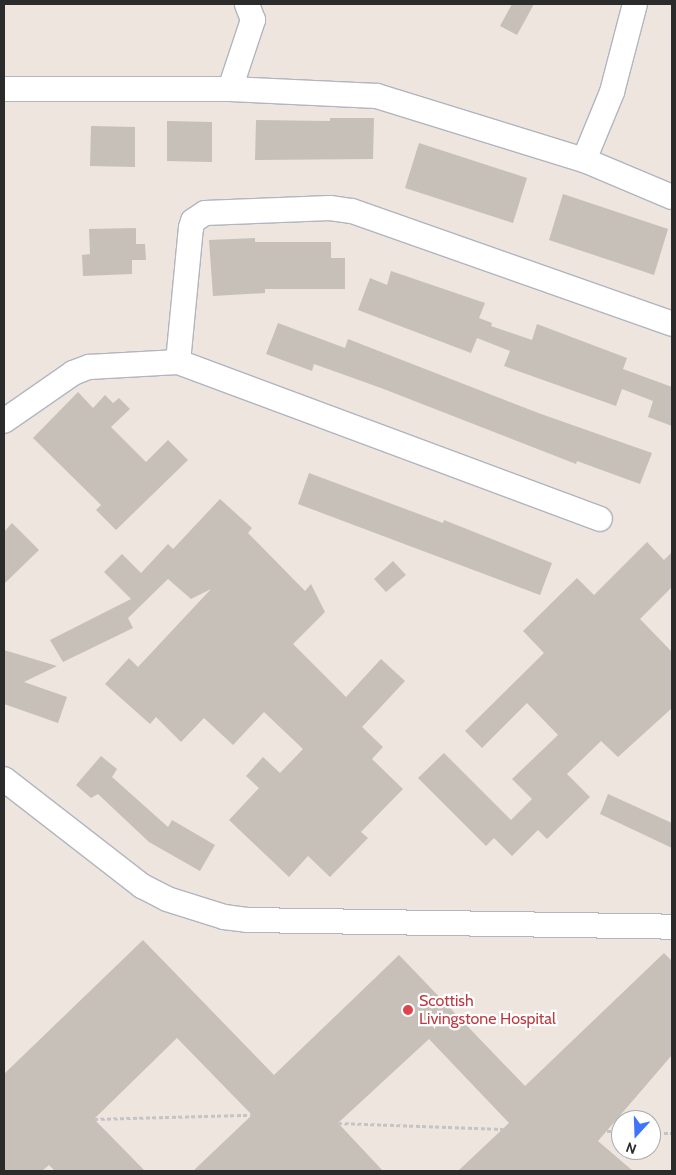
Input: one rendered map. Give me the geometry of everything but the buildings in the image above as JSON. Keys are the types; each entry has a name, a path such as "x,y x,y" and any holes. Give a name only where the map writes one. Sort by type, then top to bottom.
{"street":[{"path":"230,89 252,20 247,4"},
{"path":"584,160 612,92 634,4"},
{"path":"4,88 230,89 377,96 584,160 672,196"},
{"path":"178,362 191,228 193,221 205,213 330,208 352,211 672,324"},
{"path":"4,420 73,373 89,367 178,362 600,519"},
{"path":"4,779 142,886 174,902 224,917 247,920 672,927"}],"path":[{"path":"94,1118 252,1115"},
{"path":"338,1124 503,1129"},
{"path":"606,1131 611,1131"}],"place":[{"name":"Scottish Livingstone Hospital","path":"408,1010"}]}
